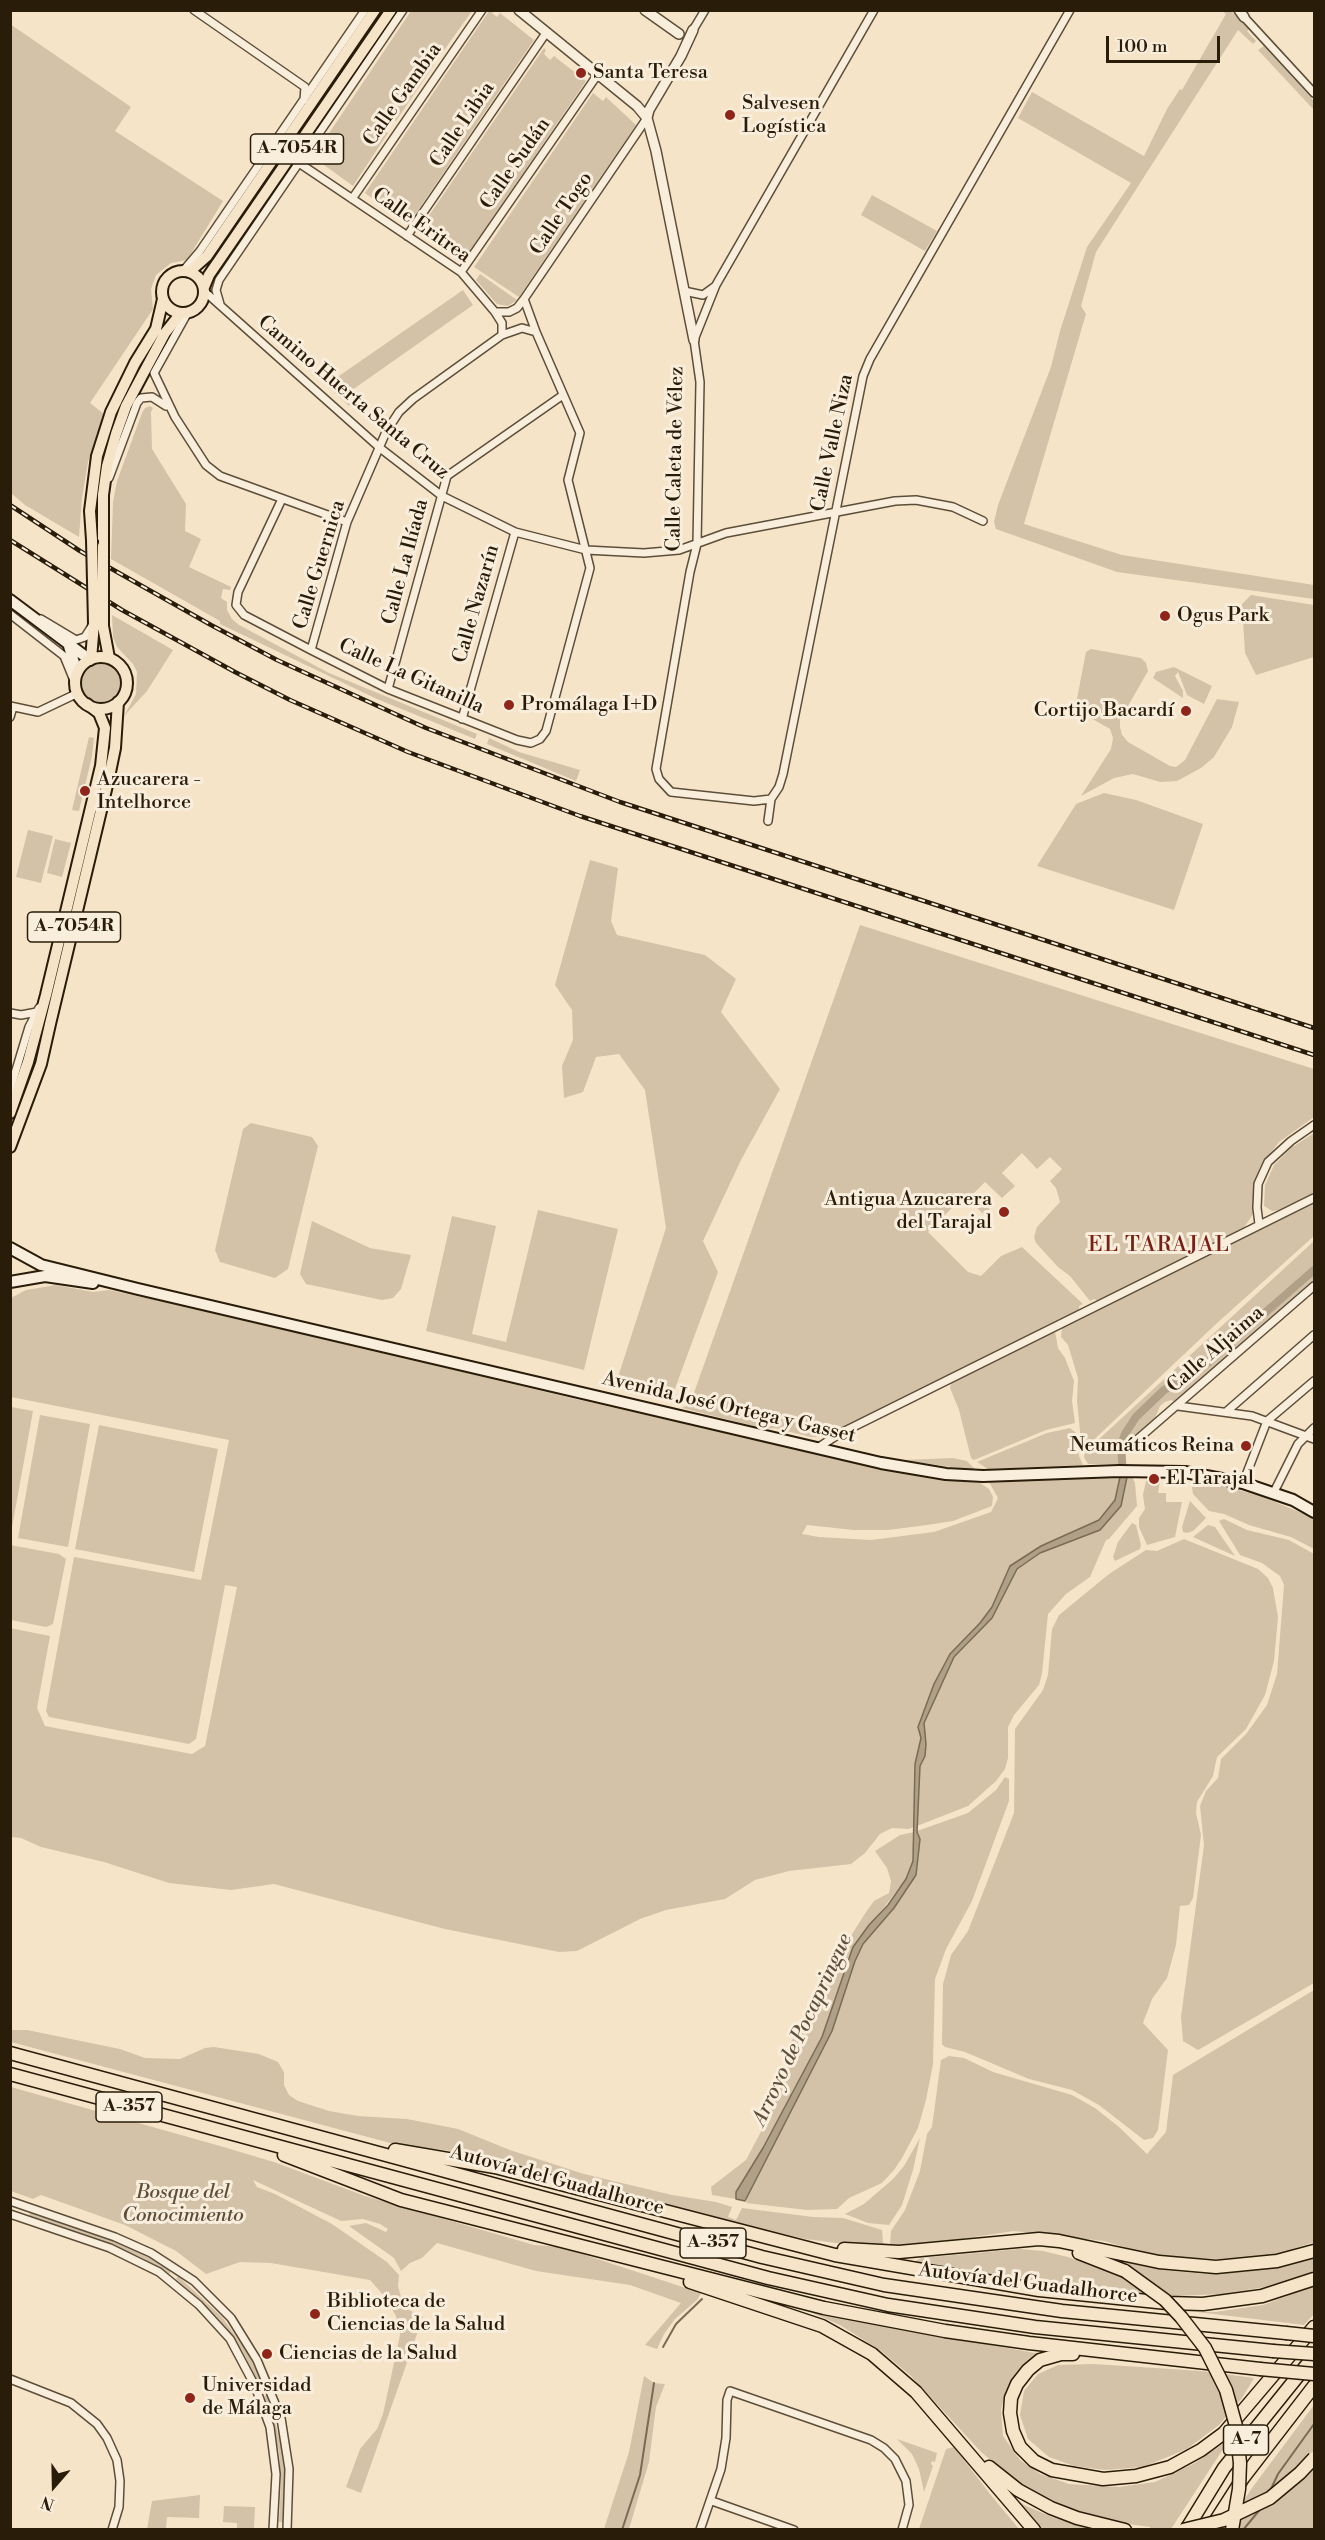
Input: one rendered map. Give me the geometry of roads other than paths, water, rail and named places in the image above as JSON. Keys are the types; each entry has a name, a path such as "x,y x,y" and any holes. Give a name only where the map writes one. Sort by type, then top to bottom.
{"highway":[{"name":"Autovía del Guadalhorce","path":"10,2053 751,2254 884,2285 1062,2311 1314,2336"},
{"name":"Autovía del Guadalhorce","path":"10,2074 768,2278 888,2305 1035,2327 1314,2355"},
{"path":"152,2092 267,2116 401,2151 495,2167 712,2225 846,2257 1039,2290 1167,2304 1203,2304 1262,2296 1314,2279"},
{"path":"248,2139 351,2182 401,2199 825,2308 945,2331 1101,2352 1314,2374"},
{"path":"803,2245 899,2252 1022,2240 1059,2241 1159,2262 1216,2267 1266,2262 1314,2251"},
{"path":"1022,2240 1089,2255 1125,2271 1165,2300 1205,2348 1226,2390 1236,2426 1240,2463 1239,2489 1232,2529"},
{"path":"595,2250 768,2306 822,2326 872,2354 916,2392 1034,2529"},
{"path":"1101,2352 1061,2354 1040,2360 1017,2384 1011,2398 1012,2431 1020,2447 1034,2461 1052,2470 1104,2479 1136,2476 1170,2467 1201,2450 1224,2433 1314,2326"},
{"name":"A-7","path":"1185,2529 1224,2468 1314,2355"},
{"name":"A-7","path":"1210,2529 1243,2478 1314,2386"},
{"path":"959,2441 1018,2490 1060,2512 1112,2528 1125,2529"},
{"path":"1185,2529 1224,2520 1270,2498 1300,2474 1314,2458"}],"main road":[{"name":"A-7054R","path":"10,1148 41,1064 110,777 115,748 118,702 125,693 127,682 125,672 118,663 109,658 98,625 90,511 96,456 111,412 135,363 156,329 166,280 176,272 186,271 207,256 375,10"},
{"name":"A-7054R","path":"90,659 98,625 104,485 116,434 126,406 165,333 185,313 201,302 213,269 391,10"},
{"path":"186,271 198,278 204,289"},
{"path":"163,299 170,309 185,313"},
{"path":"10,600 69,646 90,659 109,658"},
{"path":"69,646 76,664 77,683"},
{"path":"77,683 90,659"},
{"name":"A-7054R","path":"10,1113 28,1062 46,995 101,766 105,728 99,713 87,704 77,683"},
{"path":"87,704 103,708 118,702"},
{"name":"Avenida José Ortega y Gasset","path":"10,1248 41,1264 138,1289 881,1463 946,1474 983,1476 1123,1471 1185,1472 1243,1484 1293,1500 1314,1512"},
{"name":"Avenida José Ortega y Gasset","path":"10,1282 45,1276 138,1289"}],"street":[{"path":"194,10 305,87 304,102"},
{"path":"186,271 365,10"},
{"path":"221,307 216,291 219,280 403,10"},
{"name":"Calle Gambia","path":"352,199 482,10"},
{"name":"Calle Caleta de Vélez","path":"519,10 637,106 647,118 656,151 694,340 700,382 697,544 690,572 656,769 659,779 671,792 754,801 771,799"},
{"path":"645,10 679,34 683,43 681,56"},
{"path":"647,118 649,110 705,10"},
{"path":"694,340 716,285 874,10"},
{"name":"Calle Valle Niza","path":"768,821 771,799 779,787 783,774 863,376 870,359 1070,10"},
{"path":"1242,14 1314,93"},
{"path":"679,34 693,30"},
{"name":"Calle Libia","path":"407,236 546,33"},
{"name":"Calle Sudán","path":"461,273 598,74"},
{"name":"Calle Togo","path":"495,312 509,312 517,308 647,118"},
{"name":"Calle Eritrea","path":"299,163 461,273 495,312 502,323 502,335"},
{"path":"204,289 226,270"},
{"path":"684,291 703,295 716,285"},
{"name":"Camino Huerta Santa Cruz","path":"204,289 221,307 380,448 442,496 515,532 586,550 644,553 679,550 726,533 873,504 916,500 952,507 983,521"},
{"path":"524,299 580,433 568,480 586,550"},
{"path":"175,417 154,373 185,313"},
{"name":"Calle Guernica","path":"311,650 347,522 386,432 399,412 413,399 502,335 522,328 536,332"},
{"name":"Calle La Ilíada","path":"388,689 447,476 563,395"},
{"path":"104,485 110,475 137,403 141,398 152,397 163,402 206,465 220,476 347,522"},
{"name":"Calle La Gitanilla","path":"282,499 238,592 236,605 244,615 388,689 517,740 531,743 540,739 546,731 590,568 586,550"},
{"name":"Calle Nazarín","path":"462,719 515,532"},
{"path":"10,614 64,656 77,683 38,712 12,707 10,717"},
{"path":"28,614 49,622 67,637 76,640 85,637 98,625"},
{"path":"10,1090 29,1027 46,995"},
{"path":"10,1013 21,1015 37,1012"},
{"path":"21,1015 29,1027"},
{"path":"1259,1224 1258,1184 1268,1162 1291,1141 1314,1125"},
{"path":"819,1447 839,1434 1314,1198"},
{"name":"Calle Aljaima","path":"1139,1438 1314,1286"},
{"path":"1226,1412 1314,1335"},
{"path":"1243,1484 1267,1421 1314,1381"},
{"path":"1178,1406 1252,1416 1314,1439"},
{"path":"1273,1494 1298,1443 1314,1428"},
{"path":"10,2201 115,2237 151,2253 194,2281 231,2318 257,2360 281,2418 289,2469 287,2529"},
{"path":"10,2214 110,2248 159,2272 199,2305 230,2339 255,2386 270,2427 276,2474 273,2529"},
{"path":"10,2379 71,2403 97,2424 107,2438 117,2460 120,2481 119,2507 112,2529"},
{"path":"700,2529 712,2501 723,2454 727,2400 730,2391 871,2440 884,2448 895,2459 906,2481 909,2505 902,2529"},
{"path":"712,2501 794,2529"}],"waterway":[{"name":"Arroyo de Pocapringue","path":"1123,1475 1121,1445 1136,1417 1164,1390 1204,1366 1314,1270"},
{"name":"Arroyo de Pocapringue","path":"663,2347 676,2324 702,2299"},
{"name":"Arroyo de Pocapringue","path":"622,2530 640,2475 654,2383"},
{"path":"1270,2491 1278,2474 1314,2424"},
{"path":"1243,2530 1262,2507"}],"railway":[{"path":"10,505 80,551 211,625 277,660 426,728 620,802 1314,1028"},
{"path":"10,540 122,610 235,672 290,700 408,752 580,816 1314,1055"}],"place":[{"name":"Santa Teresa","path":"581,73"},
{"name":"Salvesen Logística","path":"730,115"},
{"name":"Ogus Park","path":"1165,616"},
{"name":"Promálaga I+D","path":"509,705"},
{"name":"Cortijo Bacardí","path":"1186,711"},
{"name":"Azucarera - Intelhorce","path":"85,791"},
{"name":"Antigua Azucarera del Tarajal","path":"1004,1212"},
{"name":"Neumáticos Reina","path":"1246,1446"},
{"name":"El Tarajal","path":"1154,1479"},
{"name":"Biblioteca de Ciencias de la Salud","path":"315,2314"},
{"name":"Ciencias de la Salud","path":"267,2354"},
{"name":"Universidad de Málaga","path":"190,2398"}],"district":[{"name":"EL TARAJAL","path":"1159,1246"}],"park label":[{"name":"Bosque del Conocimiento","path":"183,2204"}]}
